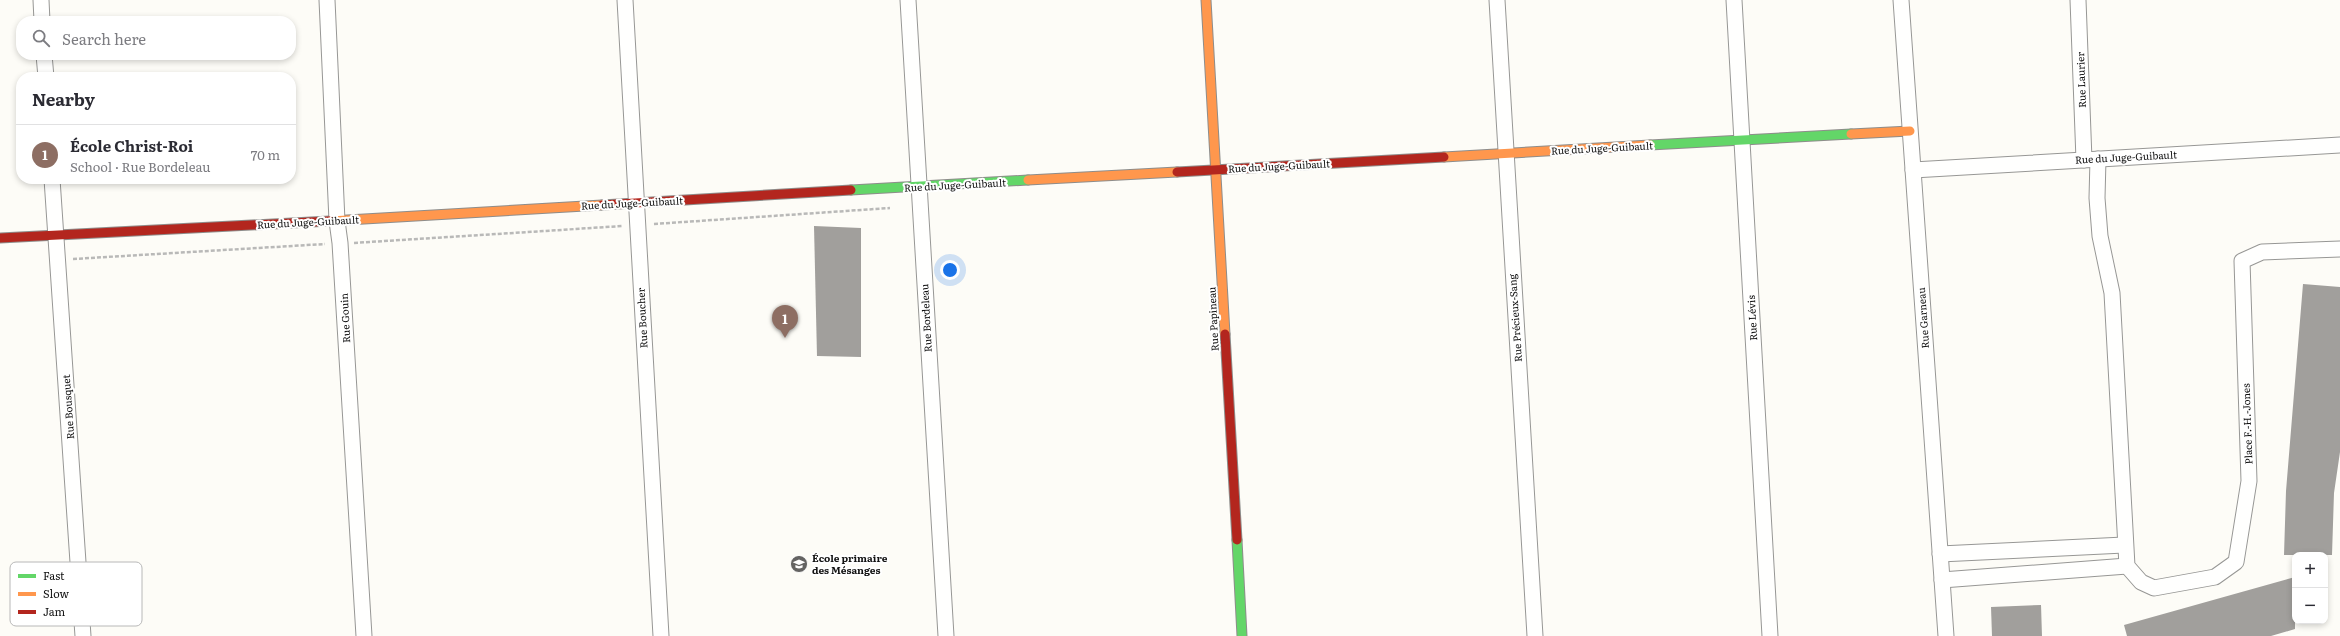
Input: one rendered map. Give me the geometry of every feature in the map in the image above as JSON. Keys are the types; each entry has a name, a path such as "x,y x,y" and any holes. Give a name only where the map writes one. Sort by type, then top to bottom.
{"street":[{"path":"41,0 42,16"},
{"name":"Rue Gouin","path":"327,0 337,221 340,243 364,636"},
{"name":"Rue Boucher","path":"625,0 635,202 661,636"},
{"name":"Rue Bordeleau","path":"908,0 946,636"},
{"name":"Rue Papineau","path":"1206,0 1242,636"},
{"name":"Rue Précieux-Sang","path":"1497,0 1535,636"},
{"name":"Rue Lévis","path":"1734,0 1770,636"},
{"name":"Rue Garneau","path":"1901,0 1946,636"},
{"name":"Rue Laurier","path":"2078,0 2091,160"},
{"path":"44,60 46,72"},
{"name":"Rue du Juge-Guibault","path":"0,238 55,234 337,221 635,202 1910,131"},
{"name":"Rue du Juge-Guibault","path":"1913,170 2340,145"},
{"path":"1942,580 2127,566 2124,545 2112,293 2100,236 2097,198 2091,160"},
{"name":"Rue Bousquet","path":"52,184 78,562"},
{"name":"Place F.-H.-Jones","path":"2127,566 2141,582 2154,588 2215,577 2236,562 2249,481 2242,261 2262,252 2340,249"},
{"path":"1940,554 2124,545"},
{"name":"Rue Bousquet","path":"82,626 83,636"}],"building":[{"path":"814,226 861,228 861,357 817,356"},
{"path":"2303,284 2340,287 2340,452 2334,493 2332,555 2328,555 2328,552 2292,552 2292,555 2284,555 2286,491"},
{"path":"2292,578 2292,624 2295,624 2295,629 2271,636 2127,636 2124,625"},
{"path":"2041,605 2042,636 1992,636 1991,607"}],"traffic: fast":[{"path":"1650,145 1851,134"},
{"path":"851,190 1028,180"},
{"path":"1237,540 1242,636"}],"traffic: slow":[{"path":"1206,0 1225,334"},
{"path":"1851,134 1910,131"},
{"path":"1444,157 1650,145"},
{"path":"1028,180 1177,172"},
{"path":"330,221 602,205"}],"traffic: jam":[{"path":"1177,172 1444,157"},
{"path":"602,205 851,190"},
{"path":"0,238 330,221"},
{"path":"1225,334 1237,540"}],"place":[{"name":"École Christ-Roi","path":"785,338"},
{"name":"École primaire des Mésanges","path":"799,564"}]}
